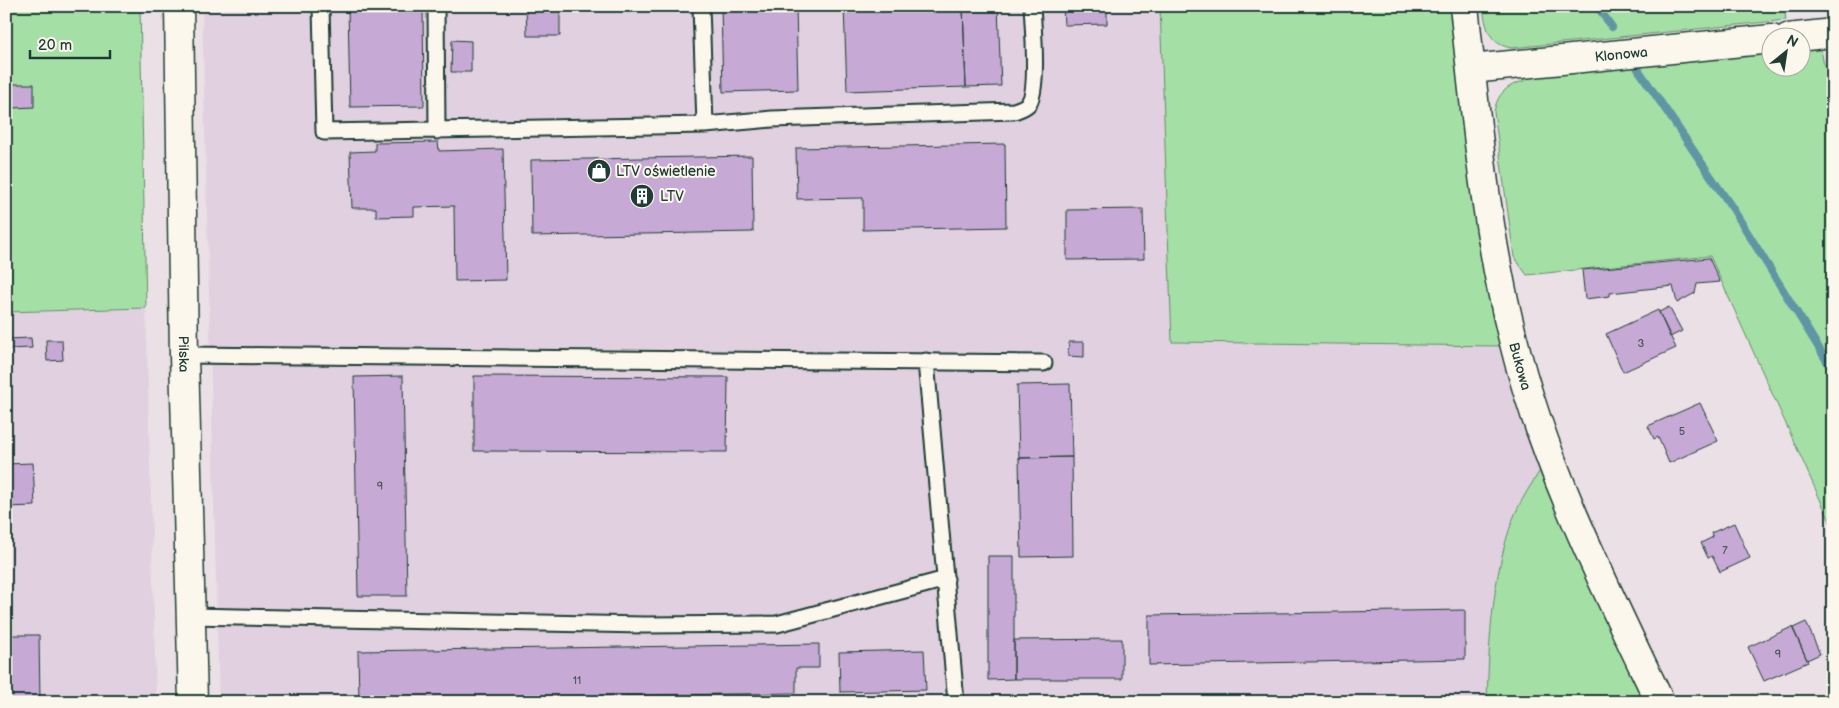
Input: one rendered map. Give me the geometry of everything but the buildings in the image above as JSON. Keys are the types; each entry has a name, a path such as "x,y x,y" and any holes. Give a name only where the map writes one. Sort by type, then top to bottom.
{"street":[{"name":"Pilska","path":"179,6 184,355 193,702"},
{"name":"Bukowa","path":"1464,6 1489,223 1499,281 1528,391 1546,451 1582,534 1660,702"},
{"path":"1812,35 1833,33"},
{"name":"Klonowa","path":"1471,69 1762,40"}],"lane":[{"path":"321,6 324,132 705,125 772,119 1014,111 1029,104 1034,88 1032,6"},
{"path":"436,6 437,131"},
{"path":"701,6 705,125"},
{"path":"184,355 1044,363"},
{"path":"926,361 956,702"},
{"path":"191,616 636,624 777,624 946,579"}],"shaded area":[{"path":"202,6 1160,6 1172,342 1502,346 1541,469 1513,520 1500,569 1492,629 1487,702 219,702"},
{"path":"146,308 156,702 6,702 6,312"}],"green space":[{"path":"6,6 140,6 146,308 6,312"},
{"path":"1160,6 1452,6 1502,346 1172,342"},
{"path":"1483,6 1784,6 1786,20 1512,48 1504,46 1493,39 1485,21"},
{"path":"1820,44 1824,65 1833,64 1833,528 1710,256 1527,275 1514,257 1494,112 1500,95 1513,85 1524,81 1524,74 1762,50 1762,78 1812,78 1812,45"},
{"path":"1541,469 1647,702 1487,702 1493,609 1500,563 1516,512"}],"waterway":[{"path":"1597,6 1612,27"},
{"path":"1638,69 1733,209 1833,371"}],"place":[{"name":"LTV oświetlenie","path":"599,171"},
{"name":"LTV","path":"642,196"}]}
